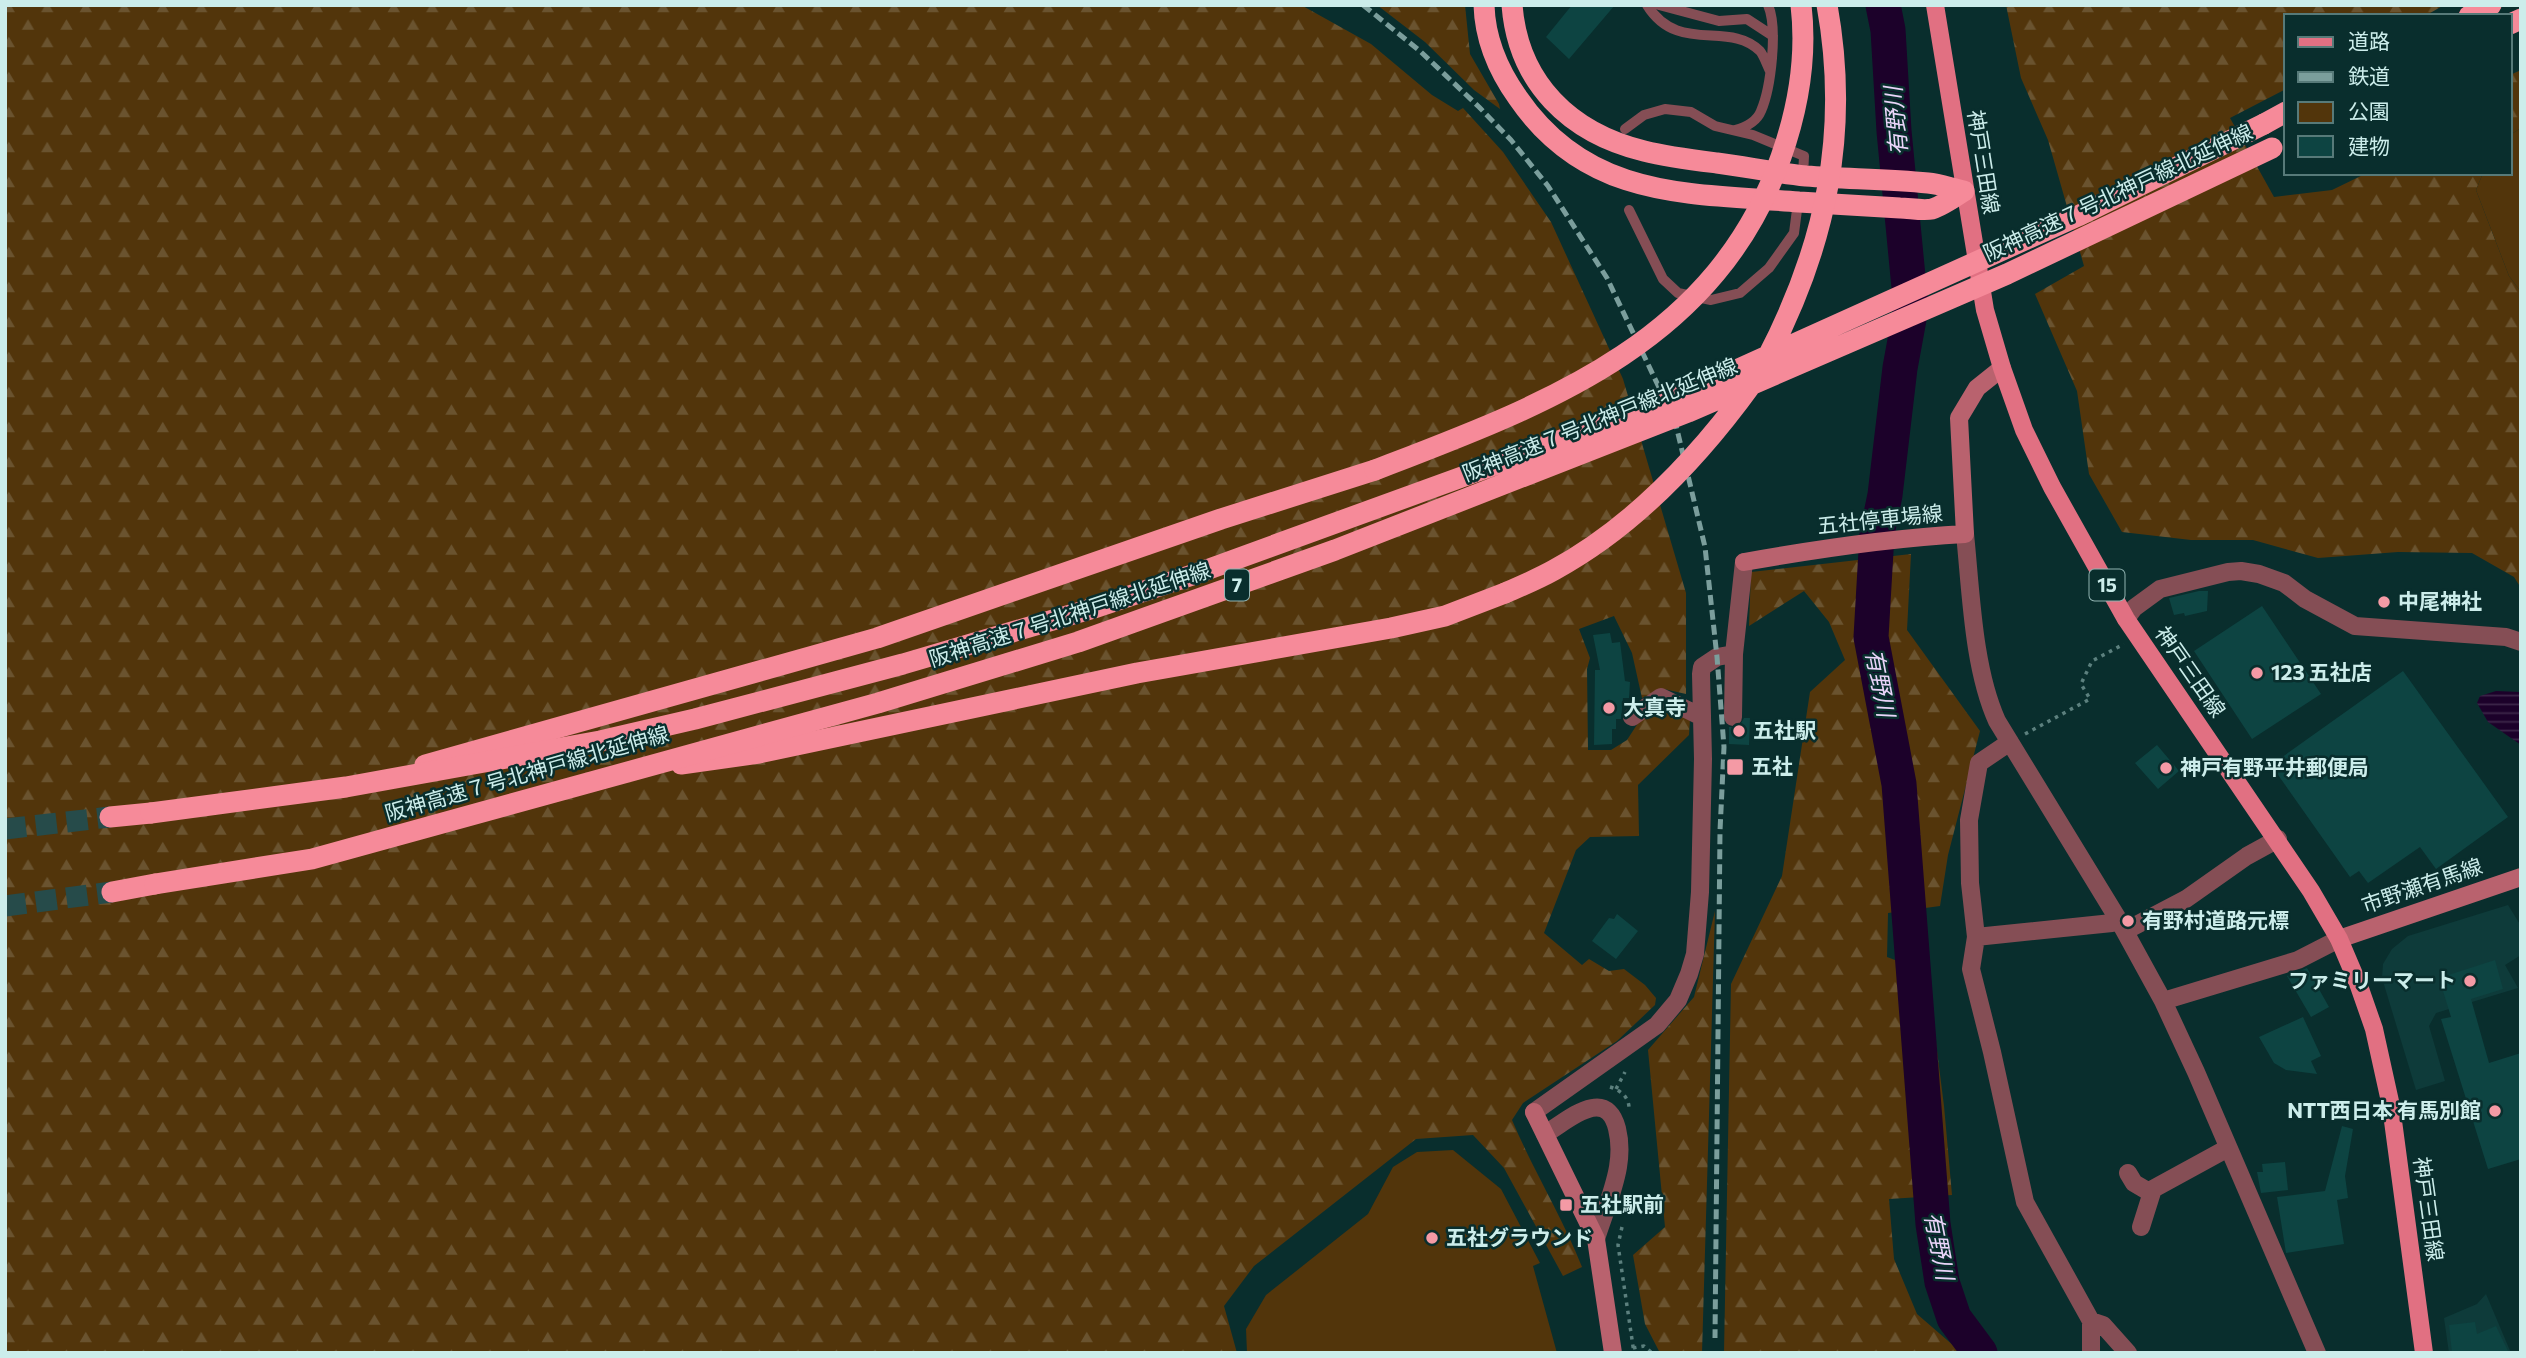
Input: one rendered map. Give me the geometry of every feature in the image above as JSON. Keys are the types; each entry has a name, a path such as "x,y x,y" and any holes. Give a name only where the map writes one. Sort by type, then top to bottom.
{"highway":[{"path":"1484,5 1492,52 1509,87 1526,111 1545,131 1587,165 1622,180 1657,189 1798,202 1931,209 1964,191"},
{"path":"1512,5 1518,45 1544,93 1562,111 1585,127 1642,151 1803,176 1930,183 1964,191"},
{"path":"346,787 877,638 1221,519 1375,470 1476,431 1553,397 1607,366 1659,330 1705,287 1737,246 1774,178 1795,111 1801,65 1801,5"},
{"path":"623,772 760,753 1137,673 1323,641 1445,616 1505,593 1554,570 1623,523 1702,447 1760,372 1790,314 1814,253 1825,210 1831,166 1835,82 1834,47 1827,5"},
{"path":"2473,14 2491,5"},
{"name":"阪神高速７号北神戸線北延伸線","path":"110,817 151,814 346,787 588,743 695,719 994,639 1198,573 1692,390 2078,216 2284,113"},
{"name":"阪神高速７号北神戸線北延伸線","path":"112,892 312,859 878,703 1078,642 1387,530 1688,412 2007,274 2279,144"}],"main road":[{"name":"神戸三田線","path":"1935,5 1985,310 2024,430 2052,487 2126,619 2278,839 2339,939 2374,1029 2383,1062 2404,1195 2424,1353"},
{"name":"五社停車場線","path":"1744,562 1909,537 1965,534 1959,418 1977,388 2002,368"},
{"name":"市野瀬有馬線","path":"2339,939 2521,877"},
{"path":"1534,1112 1596,1240 1613,1353"}],"street":[{"path":"1965,534 1986,697 2010,742 2122,925 2163,1001 2317,1353"},
{"path":"1733,718 1734,654 1744,562"},
{"path":"2126,619 2134,608 2160,589 2241,571 2284,583 2305,599 2355,626 2506,637 2521,642"},
{"path":"1534,1112 1657,1026 1669,1014 1684,989 1695,954 1700,892 1702,667 1717,657 1734,654"},
{"path":"1632,717 1661,697 1702,717"},
{"path":"2010,742 1979,763 1974,787 1969,820 1970,883 1976,937 1971,969 2025,1202 2091,1321 2091,1353"},
{"path":"1976,937 2112,923 2122,925 2186,899 2247,856 2278,839"},
{"path":"2163,1001 2298,960 2339,939"},
{"path":"1545,1134 1589,1108 1604,1109 1614,1119 1618,1133 1618,1167 1596,1240"},
{"path":"2141,1227 2152,1189 2228,1148"},
{"path":"2128,1173 2134,1183 2151,1193"},
{"path":"2091,1321 2103,1325 2128,1353"}],"lane":[{"path":"1647,5 1656,19 1681,33 1743,40 1761,52 1770,71"},
{"path":"1659,5 1719,21 1747,19 1773,36"},
{"path":"1733,131 1749,125 1761,113 1770,71 1773,36 1768,5"},
{"path":"1625,129 1644,115 1665,109 1691,112 1714,126 1753,135 1804,156 1803,176"},
{"path":"1629,210 1664,279 1678,293 1711,300 1740,293 1769,268 1794,233 1798,202"}],"path":[{"path":"2010,742 2090,699 2081,684 2092,661 2138,637"},
{"path":"1616,1089 1623,1076"},
{"path":"1610,1087 1616,1089 1629,1103 1630,1116"},
{"path":"1623,1220 1618,1245 1633,1350 1644,1346 1653,1353"}],"shaded area":[{"path":"2496,691 2521,692 2521,745 2488,722 2477,703 2480,696"},
{"path":"2508,905 2521,926 2521,955 2505,965 2518,988 2436,1013 2429,1026 2445,1081 2416,1090 2382,978 2383,964 2392,949 2408,936"},
{"path":"2486,1294 2511,1353 2449,1353 2444,1318 2477,1304"}],"green space":[{"path":"5,5 1301,5 1371,44 1432,95 1458,111 1463,108 1503,152 1551,222 1623,379 1686,593 1686,694 1664,689 1642,698 1632,653 1614,616 1579,629 1590,658 1587,669 1588,750 1611,750 1627,740 1640,720 1660,707 1690,719 1689,735 1638,785 1639,836 1590,837 1576,850 1544,933 1582,965 1589,959 1609,971 1624,969 1645,985 1656,998 1655,1005 1617,1041 1523,1103 1512,1120 1582,1267 1563,1276 1504,1168 1473,1135 1416,1139 1254,1266 1224,1306 1237,1353 5,1353"},
{"path":"1377,5 1465,5 1470,54 1500,109 1474,90 1425,42"},
{"path":"2006,5 2444,5 2428,14 2284,14 2284,90 2230,118 2274,197 2332,190 2363,175 2482,175 2476,190 2509,276 2521,292 2521,588 2514,577 2472,553 2398,552 2318,558 2253,540 2191,540 2122,532 2089,474 2077,391 2035,294 2084,266 2048,140 2021,78"},
{"path":"2521,70 2521,128 2512,134 2512,74"},
{"path":"2521,128 2521,292 2509,276 2476,190 2482,175 2512,175 2512,134"},
{"path":"1911,554 1907,630 1980,731 1948,855 1940,906 1888,913 1887,957 1927,972 1952,1195 1889,1199 1894,1259 1917,1314 1962,1353 1724,1353 1731,984 1782,876 1810,692 1845,660 1829,622 1804,591 1749,626 1751,572"},
{"path":"1715,911 1702,1353 1660,1353 1645,1324 1633,1255 1665,1227 1648,1050 1694,997"},
{"name":"五社グラウンド","path":"1453,1150 1501,1189 1540,1263 1533,1266 1557,1353 1247,1353 1246,1329 1266,1295 1368,1214 1393,1167 1417,1152"}],"building":[{"path":"1572,5 1615,5 1569,59 1546,37"},
{"path":"2208,591 2207,611 2185,616 2184,613 2174,615 2169,598"},
{"name":"123 五社店","path":"2262,606 2321,694 2252,739 2194,651"},
{"name":"大真寺","path":"1610,633 1612,643 1620,642 1625,681 1630,682 1629,698 1623,698 1621,719 1616,719 1616,729 1612,729 1612,744 1594,745 1595,670 1600,670 1593,635"},
{"path":"2403,671 2508,817 2436,869 2420,847 2368,883 2359,871 2350,877 2271,765"},
{"name":"五社駅","path":"1744,718 1750,718 1749,745 1729,744 1729,727 1739,727"},
{"path":"2157,745 2179,771 2158,789 2135,763"},
{"path":"1617,914 1638,931 1616,959 1592,941 1609,918 1614,919"},
{"name":"NTT西日本 有馬別館","path":"2495,960 2503,989 2471,999 2489,1063 2521,1053 2521,1159 2488,1169 2441,1019 2451,1017 2439,978"},
{"path":"2307,968 2329,1007 2311,1017 2287,976"},
{"path":"2303,1017 2321,1056 2311,1061 2317,1074 2286,1070 2274,1063 2259,1037"},
{"path":"2342,1126 2353,1129 2345,1176 2348,1198 2337,1200 2344,1244 2286,1253 2277,1197 2325,1191"},
{"path":"2285,1162 2288,1190 2261,1193 2257,1172 2263,1172 2262,1164"},
{"path":"2475,1322 2477,1334 2496,1326 2509,1353 2452,1353 2449,1325"}],"waterway":[{"name":"有野川","path":"1883,5 1888,30 1894,131 1911,308 1900,368 1885,495 1877,534 1871,637 1899,784 1933,1224 1942,1282 1954,1318 1980,1353"}],"tunnel":[{"path":"5,829 110,817"},
{"path":"5,906 112,892"}],"railway":[{"path":"1363,5 1420,51 1479,107 1511,140 1548,186 1607,278 1675,421 1705,547 1724,747 1720,831 1715,1338"}],"place":[{"name":"中尾神社","path":"2384,602"},
{"name":"123 五社店","path":"2257,673"},
{"name":"大真寺","path":"1609,708"},
{"name":"五社駅","path":"1739,731"},
{"name":"五社","path":"1735,767"},
{"name":"神戸有野平井郵便局","path":"2166,768"},
{"name":"有野村道路元標","path":"2128,921"},
{"name":"ファミリーマート","path":"2470,981"},
{"name":"NTT西日本 有馬別館","path":"2495,1111"},
{"name":"五社駅前","path":"1566,1205"},
{"name":"五社グラウンド","path":"1432,1238"}]}
